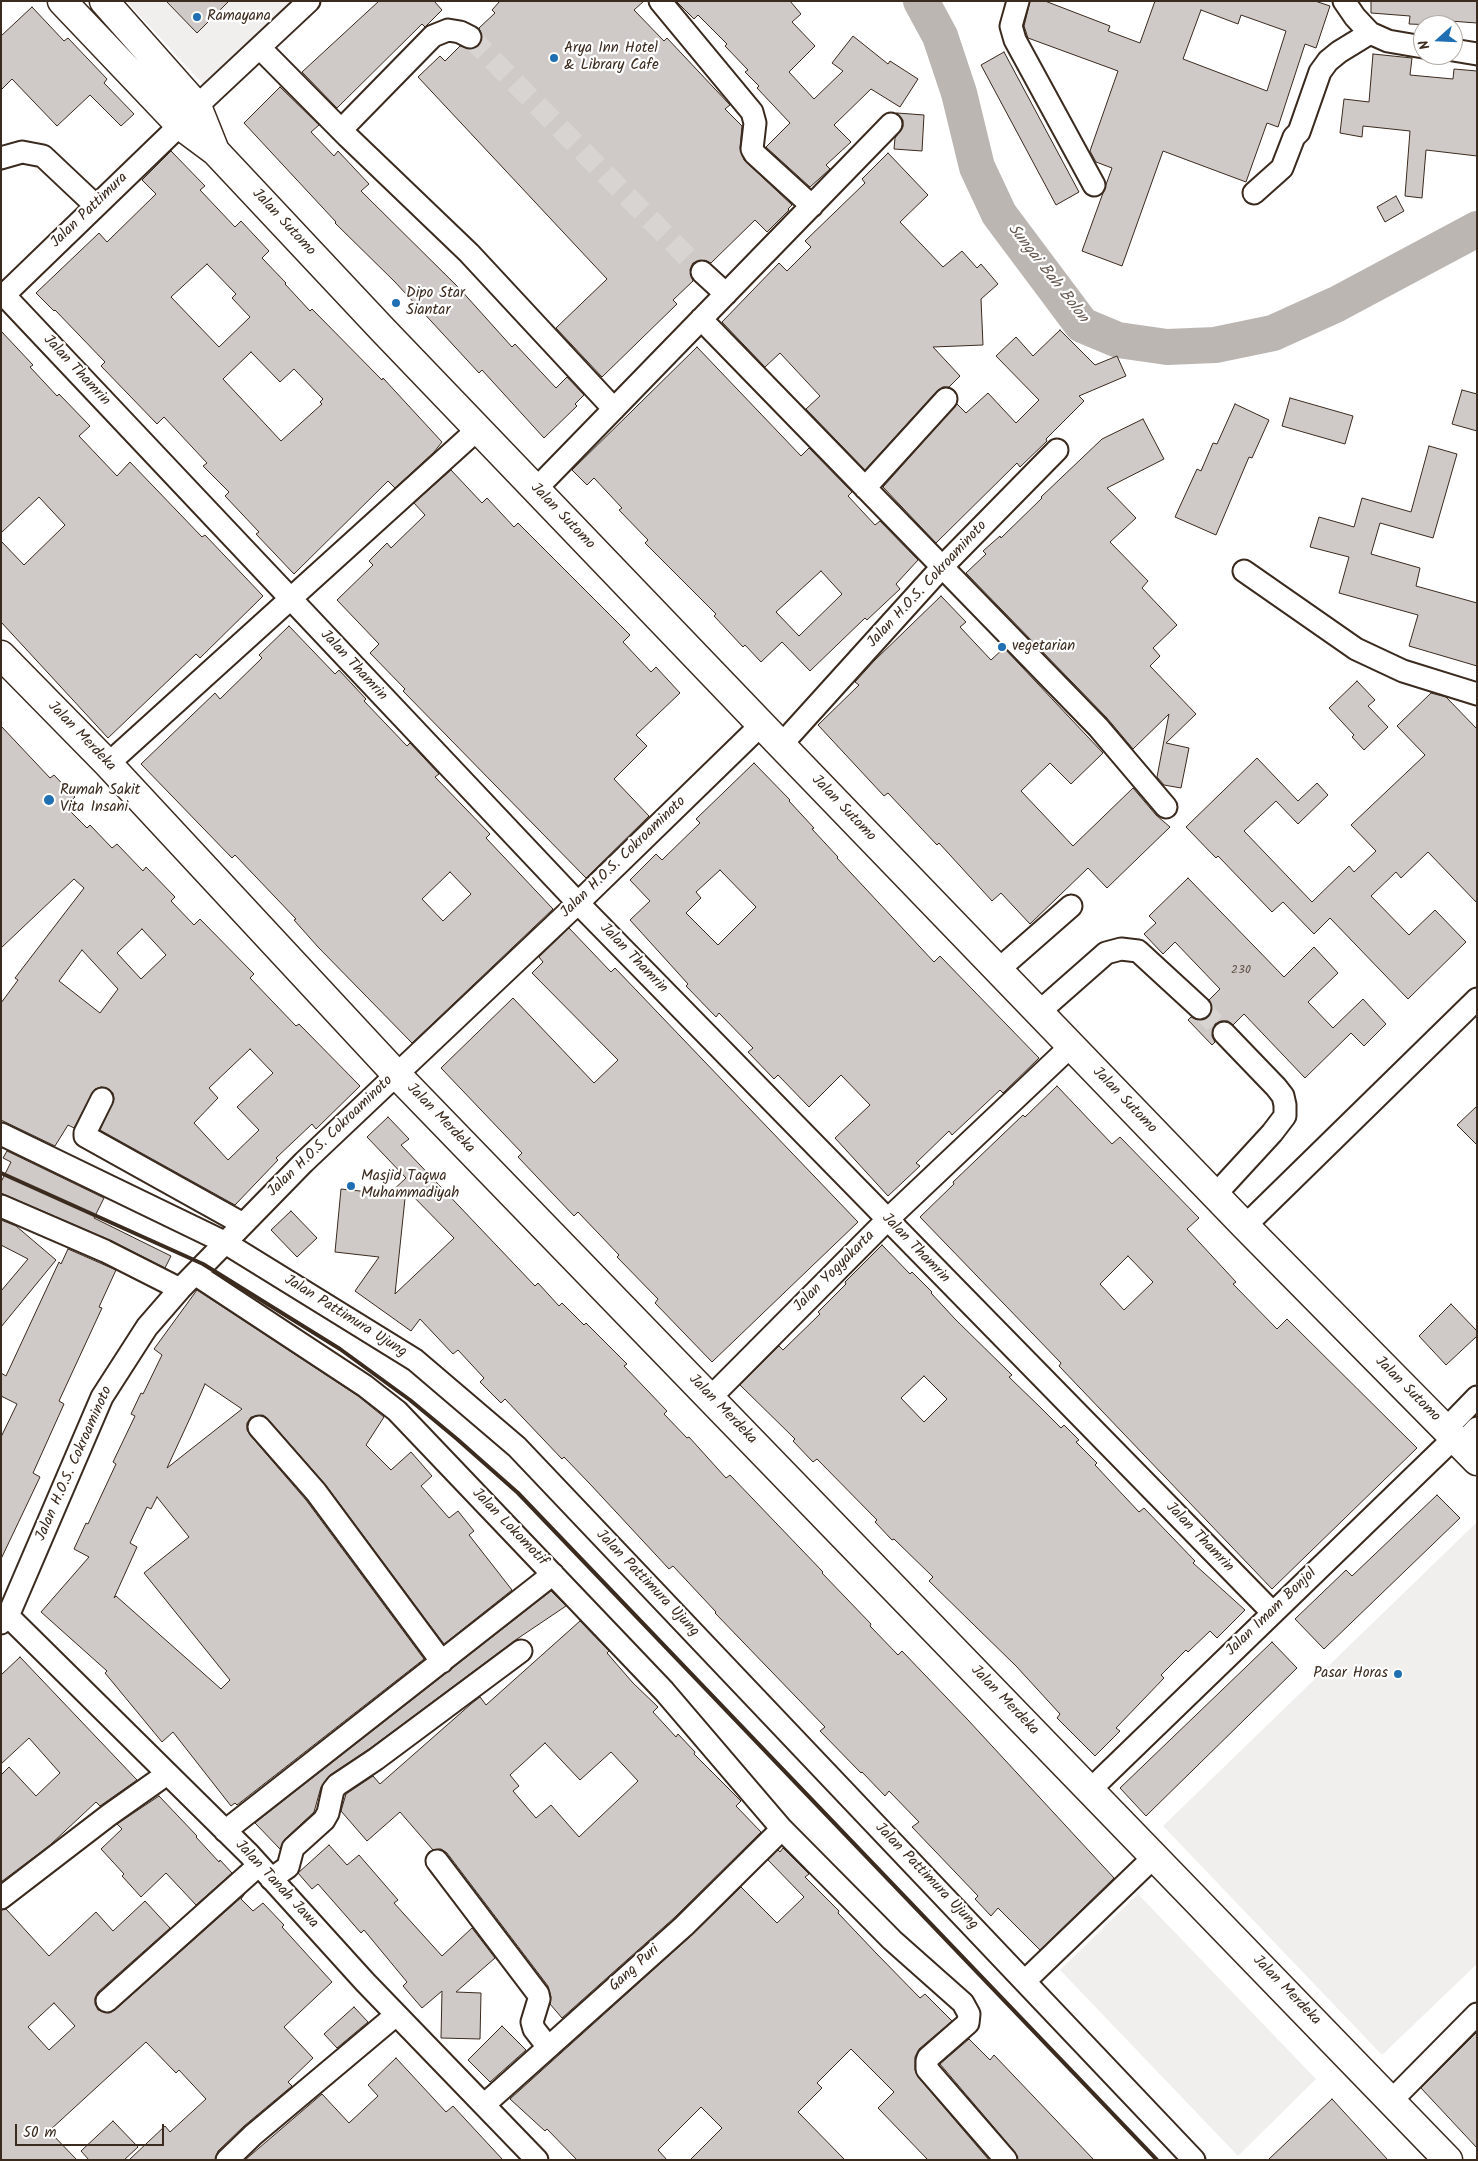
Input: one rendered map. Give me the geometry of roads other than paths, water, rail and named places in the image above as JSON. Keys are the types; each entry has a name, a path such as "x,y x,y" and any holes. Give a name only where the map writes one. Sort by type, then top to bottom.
{"main road":[{"name":"Jalan Sutomo","path":"62,1 188,115"},
{"name":"Jalan Sutomo","path":"104,1 215,151 478,429 1214,1195 1463,1440"},
{"name":"Jalan Merdeka","path":"1,655 108,764 397,1075 1091,1789 1448,2160"}],"street":[{"name":"Jalan Pattimura","path":"3,296 188,115 309,1"},
{"path":"660,1 752,112 755,123 752,149 755,154 812,206"},
{"path":"1018,1 1011,26 1015,40 1094,185"},
{"path":"1344,1 1355,17 1370,33 1388,41 1413,45"},
{"path":"341,130 433,36 448,30 460,32 470,37"},
{"path":"1254,193 1282,168 1294,137 1299,132 1320,72 1328,61 1339,52 1370,33"},
{"path":"260,48 341,130 469,254 614,409"},
{"path":"1463,52 1477,54"},
{"path":"536,489 891,124"},
{"path":"1,158 22,152 43,156 96,206"},
{"path":"702,272 726,294"},
{"name":"Jalan Thamrin","path":"3,296 578,903 1272,1612"},
{"path":"701,320 1098,727 1166,807"},
{"path":"865,488 946,400"},
{"path":"108,764 478,429"},
{"name":"Jalan H.O.S. Cokroaminoto","path":"781,745 942,567 1057,450"},
{"path":"1244,571 1356,648 1403,671 1477,694"},
{"name":"Jalan H.O.S. Cokroaminoto","path":"5,1620 102,1397 147,1327 224,1242 762,725"},
{"path":"998,970 1071,906"},
{"path":"1039,1012 1106,953 1121,949 1138,952 1200,1008"},
{"path":"1245,1226 1477,999"},
{"path":"1214,1195 1272,1134 1284,1116 1286,1105 1283,1096 1276,1087 1224,1033"},
{"name":"Jalan Yogyakarta","path":"710,1398 887,1220 1071,1046"},
{"path":"102,1099 84,1133 85,1136 243,1224"},
{"name":"Jalan Pattimura Ujung","path":"1,1134 224,1242 415,1360 517,1447 1194,2160"},
{"path":"1,1206 105,1251 180,1289"},
{"name":"Jalan Lokomotif","path":"195,1274 364,1386 398,1411 664,1692 782,1829 892,1940 966,2008 970,2019 968,2023 928,2058 926,2062 928,2069 1006,2160"},
{"name":"Jalan Imam Bonjol","path":"1091,1789 1272,1612 1463,1440 1477,1397"},
{"path":"259,1426 316,1492 442,1662"},
{"path":"225,1831 553,1574"},
{"name":"Jalan Tanah Jawa","path":"5,1620 225,1831 396,2015 485,2104 537,2160"},
{"path":"107,2001 265,1872 288,1867 293,1848 324,1820 328,1813 333,1790 337,1785 383,1754 521,1651"},
{"path":"1,1898 109,1815 167,1774"},
{"name":"Gang Puri","path":"485,2104 684,1926 782,1829"},
{"path":"1024,1981 1155,1856"},
{"path":"437,1861 538,1994 539,1999 532,2022 534,2029 548,2047"},
{"path":"1392,2100 1477,2014"},
{"path":"227,2160 396,2015"}],"waterway":[{"name":"Sungai Bah Bolon","path":"921,1 940,36 959,93 977,167 999,214 1082,325 1118,340 1167,347 1215,345 1273,333 1337,304 1477,229"}],"tunnel":[{"path":"470,37 702,272"},
{"path":"1200,1008 1224,1033"}],"railway":[{"path":"1,1173 203,1264 340,1349 410,1400 457,1439 518,1493 1157,2160"}],"place":[{"name":"Ramayana","path":"197,17"},
{"name":"Arya Inn Hotel & Library Cafe","path":"554,58"},
{"name":"Dipo Star Siantar","path":"396,303"},
{"name":"vegetarian","path":"1002,647"},
{"name":"Rumah Sakit Vita Insani","path":"49,800"},
{"name":"Masjid Taqwa Muhammadiyah","path":"351,1186"},
{"name":"Pasar Horas","path":"1398,1674"}]}
